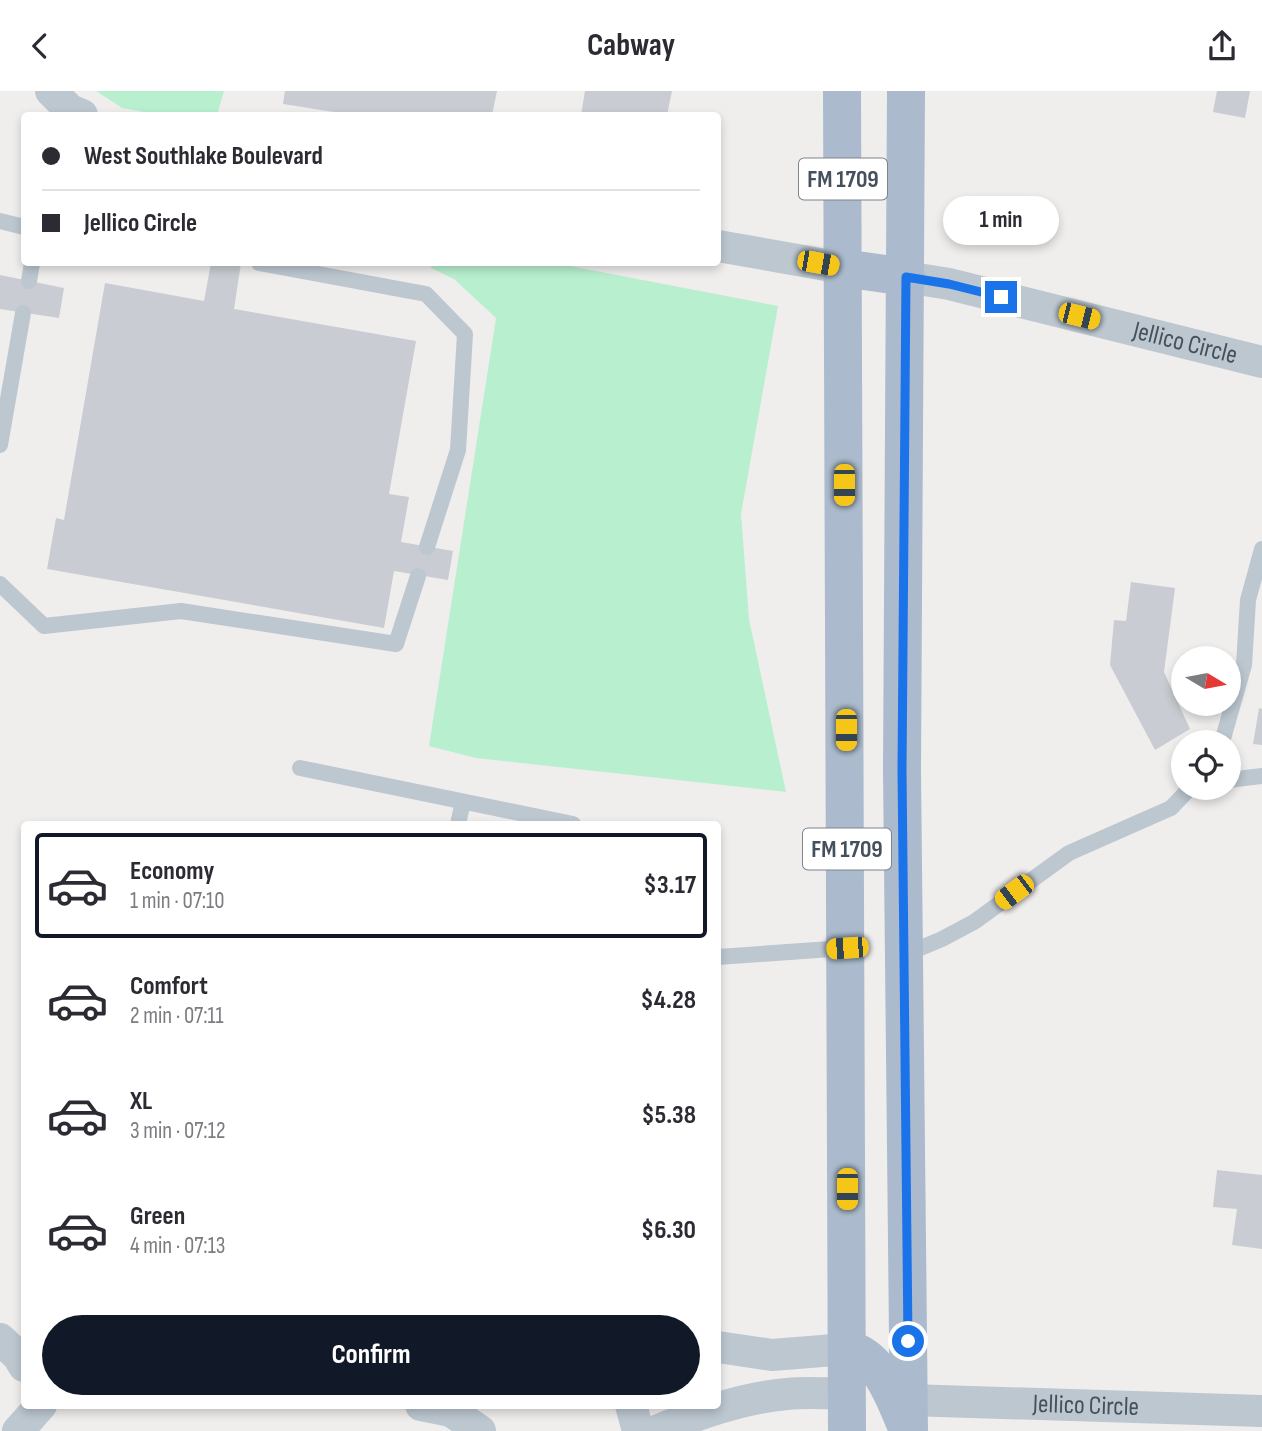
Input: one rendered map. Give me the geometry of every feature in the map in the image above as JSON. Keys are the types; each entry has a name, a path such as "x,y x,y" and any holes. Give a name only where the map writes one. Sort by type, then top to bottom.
{"main road":[{"name":"FM 1709","path":"842,91 847,1431"},
{"name":"FM 1709","path":"906,91 902,770 909,1421"},
{"path":"843,268 906,277"},
{"path":"847,1349 860,1352 887,1381 909,1421"}],"street":[{"path":"51,91 75,112"},
{"path":"721,247 843,268"},
{"name":"Jellico Circle","path":"906,277 949,284 1262,362"},
{"path":"0,1339 21,1361"},
{"path":"721,1347 772,1355 847,1349"},
{"path":"721,1407 788,1393 847,1393"},
{"path":"18,1431 37,1409"},
{"path":"447,1409 480,1431"},
{"path":"632,1409 638,1431"},
{"path":"656,1431 715,1409"},
{"name":"Jellico Circle","path":"909,1421 1262,1411"}],"lane":[{"path":"0,221 21,226"},
{"path":"29,281 32,266"},
{"path":"274,266 426,294 465,334 458,450 427,547"},
{"path":"0,445 23,313"},
{"path":"1225,730 1244,665 1248,600 1262,549"},
{"path":"0,584 44,626 181,611 396,644 418,576"},
{"path":"300,768 558,821"},
{"path":"1241,778 1262,776"},
{"path":"904,955 974,922 1069,853 1171,808 1179,800"},
{"path":"459,821 463,801"},
{"path":"721,957 847,948"}],"green space":[{"path":"96,91 224,91 218,112 144,112 122,108"},
{"path":"570,266 778,306 741,514 749,619 786,792 476,758 429,746 496,318 454,279 431,268"}],"building":[{"path":"285,91 497,91 493,112 334,112 283,104"},
{"path":"585,91 672,91 668,112 582,112"},
{"path":"1217,91 1250,91 1245,118 1213,112"},
{"path":"210,266 241,266 234,309 416,341 389,494 409,497 401,542 453,551 448,580 394,571 384,628 47,569 56,518 64,520 105,283 204,301"},
{"path":"0,275 64,288 59,318 0,309"},
{"path":"1131,582 1175,588 1164,672 1171,687 1171,716 1184,716 1190,729 1171,730 1171,740 1155,750 1110,665 1114,620 1126,621"},
{"path":"1259,708 1262,709 1262,745 1253,744"},
{"path":"1217,1170 1262,1175 1262,1249 1232,1245 1237,1209 1213,1207"}],"route":[{"path":"908,1341 902,770 906,277 1001,297"}]}
